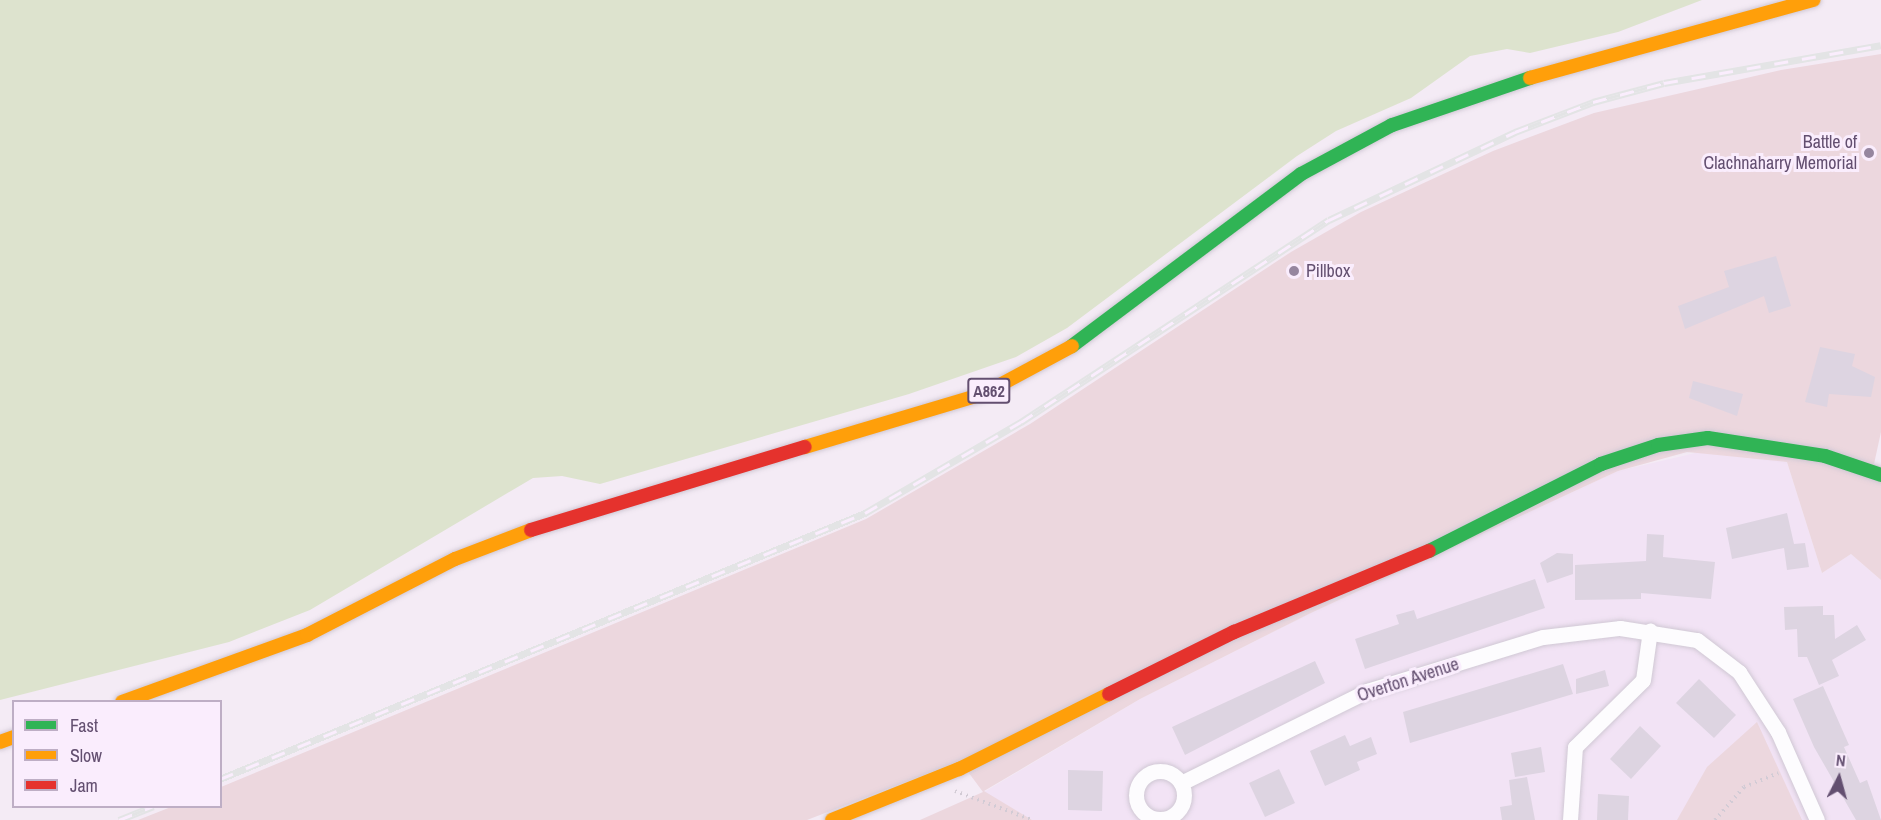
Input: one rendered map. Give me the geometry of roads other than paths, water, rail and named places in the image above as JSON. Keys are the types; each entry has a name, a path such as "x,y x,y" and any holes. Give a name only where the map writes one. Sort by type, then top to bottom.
{"main road":[{"name":"A862","path":"128,700 307,635 455,559 546,524 983,394 1036,370 1107,323 1301,174 1392,125 1531,78 1813,0"},
{"path":"832,820 934,779 1234,632 1472,533 1601,464 1658,446 1708,438 1825,456 1881,475"}],"street":[{"name":"Overton Avenue","path":"1181,783 1367,691 1543,637 1590,630 1650,630 1697,640 1739,672 1759,698 1817,820"},
{"path":"1570,820 1575,747 1643,680 1650,630"},
{"path":"1162,771 1181,783 1182,806 1170,817 1153,819 1137,803 1141,780 1162,771"}],"railway":[{"path":"222,778 865,513 1021,422 1329,220 1515,132 1593,102 1664,83 1881,45"},
{"path":"119,820 148,808"}],"place":[{"name":"Battle of Clachnaharry Memorial","path":"1869,153"},
{"name":"Pillbox","path":"1294,271"}]}
